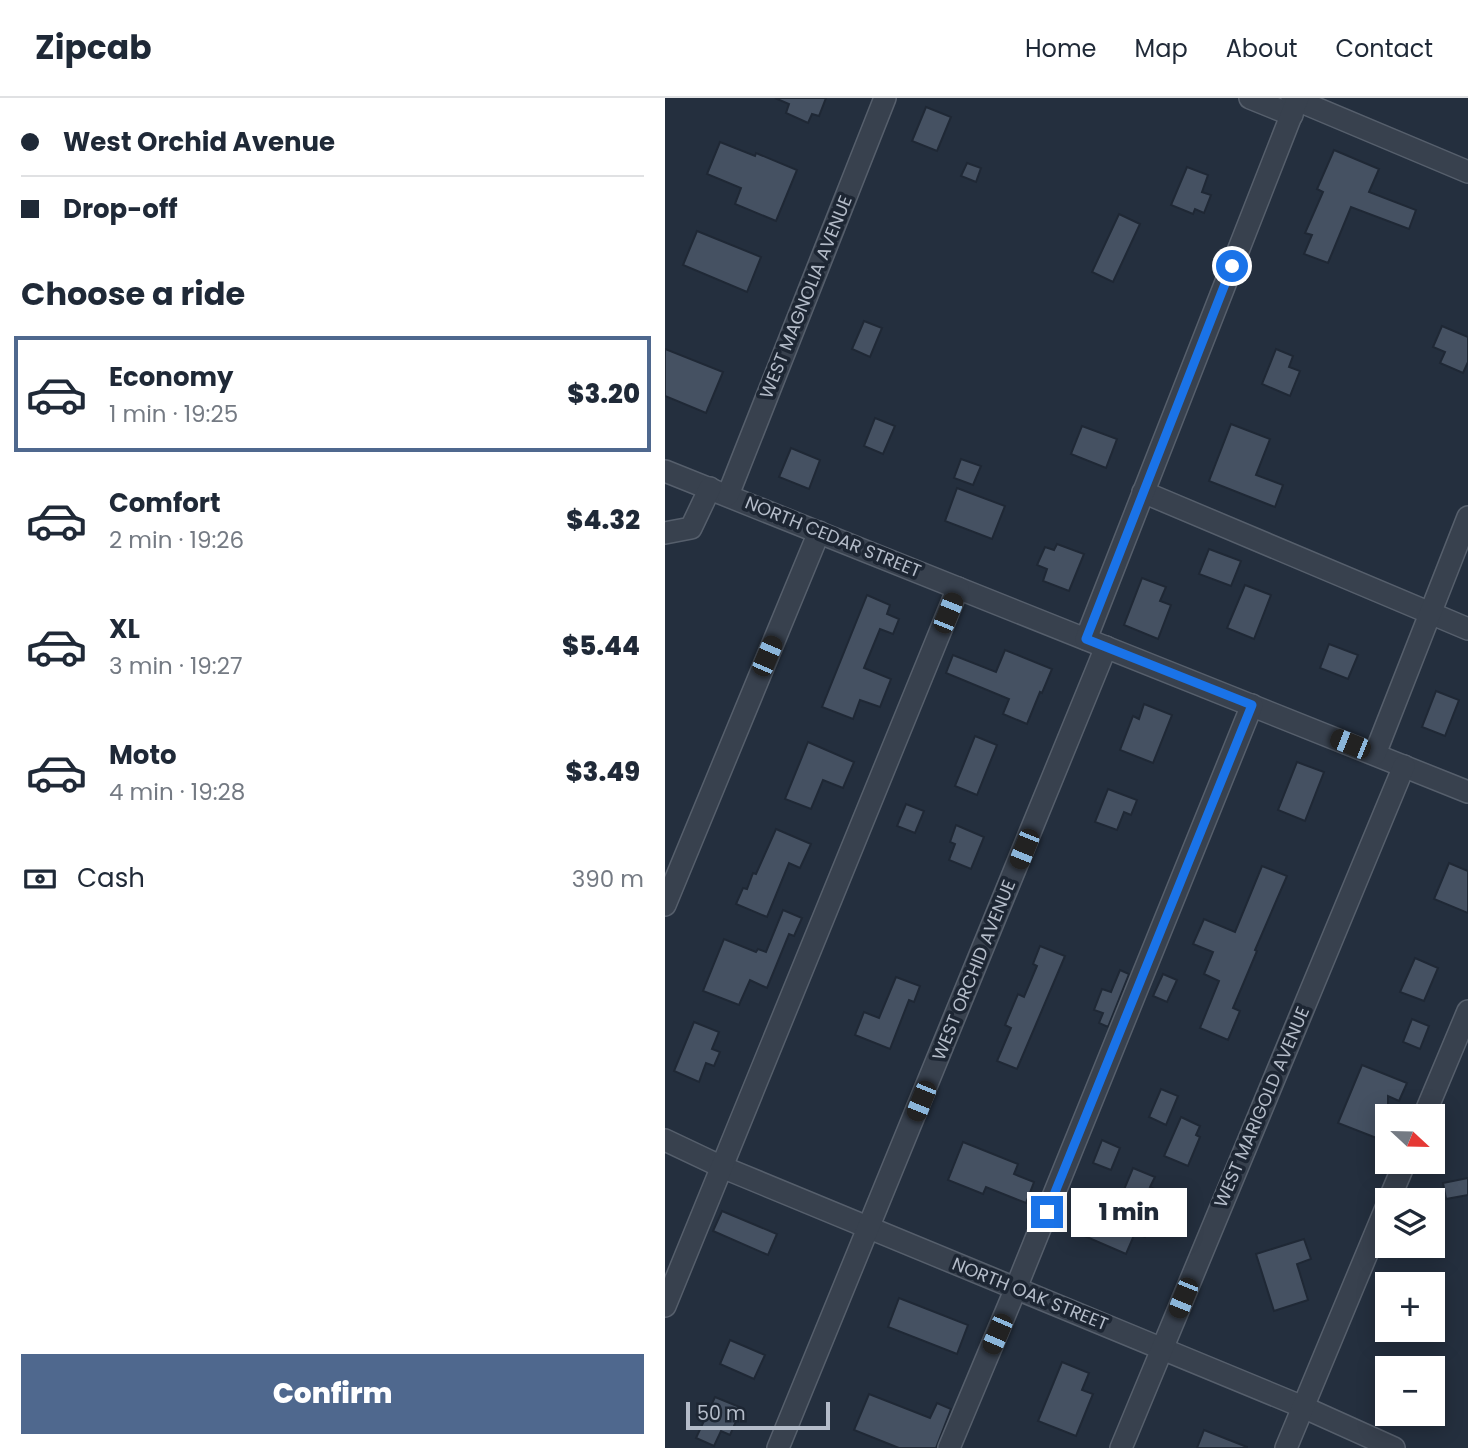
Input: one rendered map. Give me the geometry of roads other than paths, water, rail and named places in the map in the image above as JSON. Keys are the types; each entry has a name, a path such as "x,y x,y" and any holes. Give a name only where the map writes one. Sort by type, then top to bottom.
{"street":[{"name":"WEST MAGNOLIA AVENUE","path":"665,533 691,528 719,492 885,98"},
{"path":"1250,98 1295,103 1468,172"},
{"name":"WEST ORCHID AVENUE","path":"778,1448 869,1228 1096,643 1143,492 1295,103"},
{"name":"NORTH CEDAR STREET","path":"665,471 1468,792"},
{"path":"1143,492 1468,629"},
{"path":"1375,754 1468,517"},
{"path":"665,905 819,532"},
{"path":"665,1306 958,588"},
{"path":"949,1448 1252,705"},
{"name":"WEST MARIGOLD AVENUE","path":"1121,1448 1404,766"},
{"path":"1429,1104 1468,1011"},
{"name":"NORTH OAK STREET","path":"665,1140 722,1167 1303,1407 1394,1448"},
{"path":"1286,1448 1375,1233"}]}
